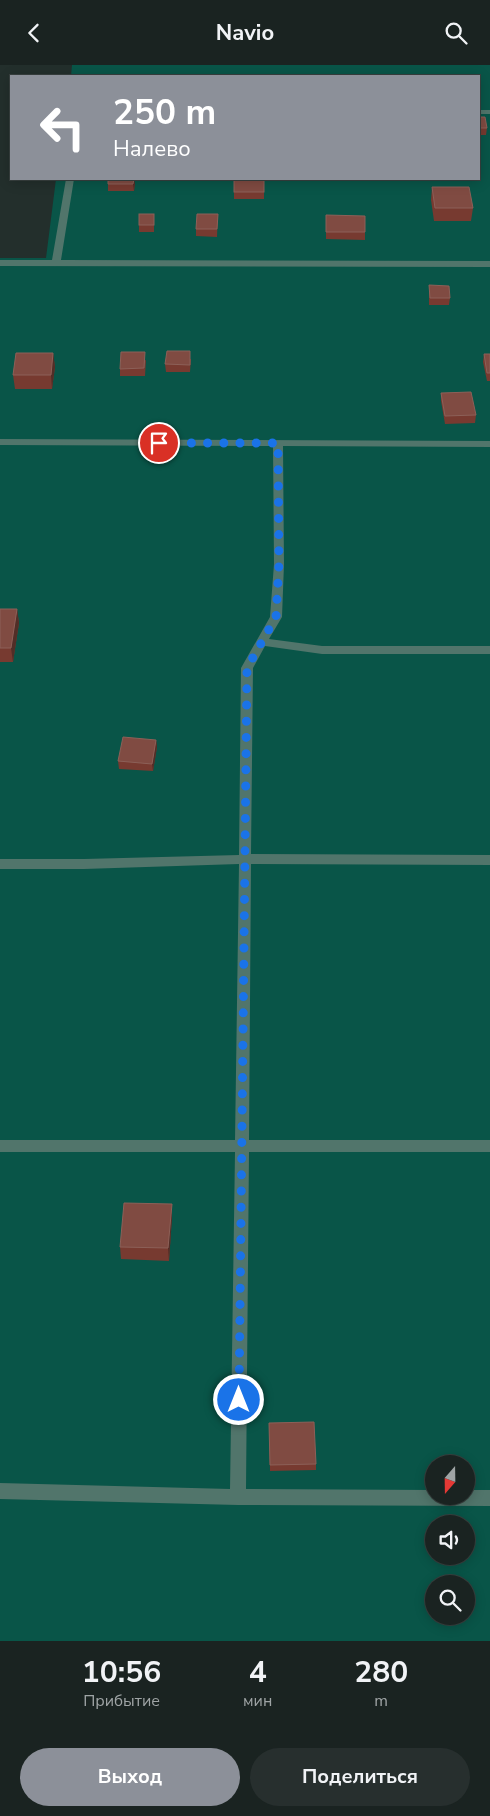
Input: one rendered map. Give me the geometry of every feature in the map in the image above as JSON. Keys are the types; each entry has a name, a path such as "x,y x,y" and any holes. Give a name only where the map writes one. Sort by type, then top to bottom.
{"street":[{"path":"56,263 70,180"},
{"path":"0,263 490,264"},
{"path":"0,442 490,444"},
{"path":"238,1497 247,668 276,617 279,564 278,443"},
{"path":"262,642 322,650 490,650"},
{"path":"0,864 84,864 244,859 490,860"},
{"path":"0,1146 490,1146"},
{"path":"0,1491 238,1497 490,1498"}],"green space":[{"path":"72,65 490,65 490,1641 0,1641 0,258 46,258 56,180 480,180 480,75 71,75"}],"building":[{"path":"480,117 485,117 487,128 480,128"},
{"path":"108,180 134,180 133,184 108,184"},
{"path":"234,180 264,180 264,192 234,192"},
{"path":"432,187 469,187 473,208 435,208"},
{"path":"139,214 154,214 154,225 139,225"},
{"path":"197,214 218,214 217,229 196,229"},
{"path":"326,215 365,216 365,232 326,232"},
{"path":"429,285 449,286 450,298 430,298"},
{"path":"167,351 190,351 190,365 165,364"},
{"path":"121,352 145,352 144,368 120,369"},
{"path":"16,353 53,353 51,375 13,375"},
{"path":"484,354 490,354 490,373 487,373"},
{"path":"471,392 476,415 445,416 441,393"},
{"path":"0,609 17,609 11,648 0,648"},
{"path":"123,737 156,740 152,764 118,761"},
{"path":"124,1203 172,1204 168,1248 120,1247"},
{"path":"314,1422 316,1464 270,1465 269,1423"}],"route":[{"path":"159,443 278,443 279,564 276,617 247,668 239,1400"}]}
